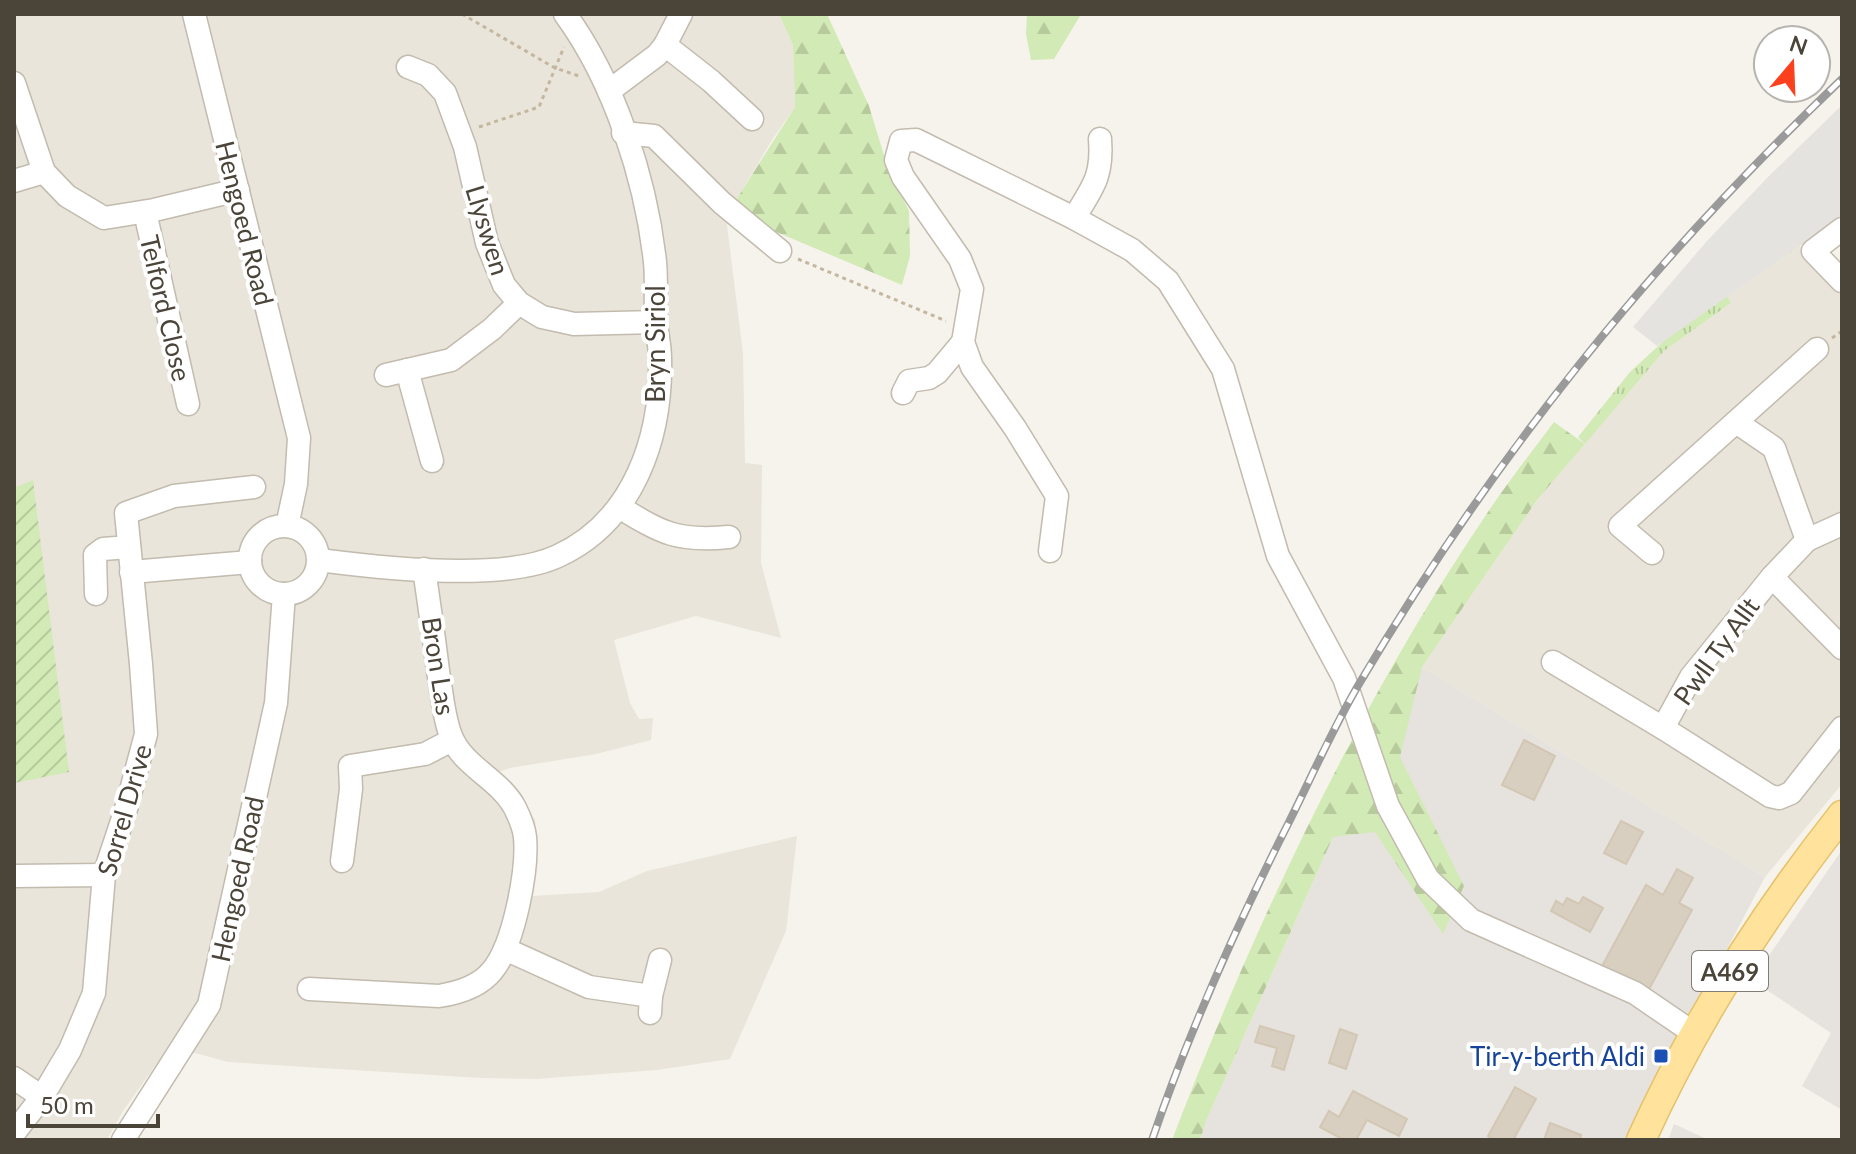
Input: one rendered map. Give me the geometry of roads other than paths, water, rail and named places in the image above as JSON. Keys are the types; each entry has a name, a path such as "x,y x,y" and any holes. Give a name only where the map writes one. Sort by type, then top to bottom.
{"main road":[{"name":"A469","path":"1641,1140 1723,981 1792,878 1842,815"}],"street":[{"name":"Hengoed Road","path":"194,14 299,438 296,484 287,526"},
{"name":"Bryn Siriol","path":"319,560 373,567 521,568 556,557 595,534 619,507 642,470 656,411 661,358 656,322 655,262 639,181 609,91 569,20"},
{"path":"609,91 657,55 673,29"},
{"path":"673,29 685,59 752,119"},
{"name":"Llyswen","path":"408,67 438,83 452,109 487,243 504,285 519,303 542,317 574,324 656,322"},
{"path":"14,83 44,172 67,196 104,218 145,212 238,190"},
{"path":"623,133 654,136 722,203 780,251"},
{"path":"1074,218 1094,186 1102,163 1100,139"},
{"path":"1050,551 1057,496 972,367 964,337 972,289 960,259 903,177 896,160 901,141 916,140 1074,218 1132,250 1168,281 1223,369 1278,556 1344,678 1388,806 1428,879 1471,920 1635,993 1695,1034"},
{"path":"14,181 44,172"},
{"name":"Telford Close","path":"145,212 188,404"},
{"path":"1842,229 1813,251 1842,281"},
{"path":"432,461 397,373 451,360 492,329 519,303"},
{"path":"903,393 909,381 929,378 937,373 964,337"},
{"path":"1652,553 1620,526 1817,349"},
{"path":"1736,422 1774,448 1807,540"},
{"name":"Sorrel Drive","path":"14,1133 42,1097 70,1050 94,993 104,875 146,734 126,513 156,505 174,496 254,487"},
{"path":"619,507 657,530 678,537 697,540 729,537"},
{"name":"Pwll Ty Allt","path":"1663,728 1691,677 1772,577 1807,540 1842,524"},
{"path":"287,526 306,533 313,541 319,560 317,571 304,588 284,594 264,588 252,572 250,562 251,550 265,532 287,526"},
{"path":"96,594 95,555 103,549 129,547"},
{"path":"131,572 250,562"},
{"name":"Bron Las","path":"309,989 439,996 458,993 491,971 505,949 514,922 525,834 503,790 473,766 452,740 444,713 424,569"},
{"name":"Pwll Ty Allt","path":"1772,577 1842,648"},
{"name":"Hengoed Road","path":"123,1140 209,1005 276,703 284,594"},
{"name":"Pwll Ty Allt","path":"1553,662 1770,796 1779,798 1791,793 1842,728"},
{"path":"342,861 351,789 350,766 425,754 452,740"},
{"path":"14,876 104,875"},
{"path":"505,949 589,987 650,1004 660,960"},
{"path":"14,1078 42,1097"}],"railway":[{"path":"1152,1140 1198,1019 1251,900 1340,718 1411,600 1464,519 1521,441 1640,291 1772,148 1842,79"}],"place":[{"name":"Tir-y-berth Aldi","path":"1661,1056"}]}
